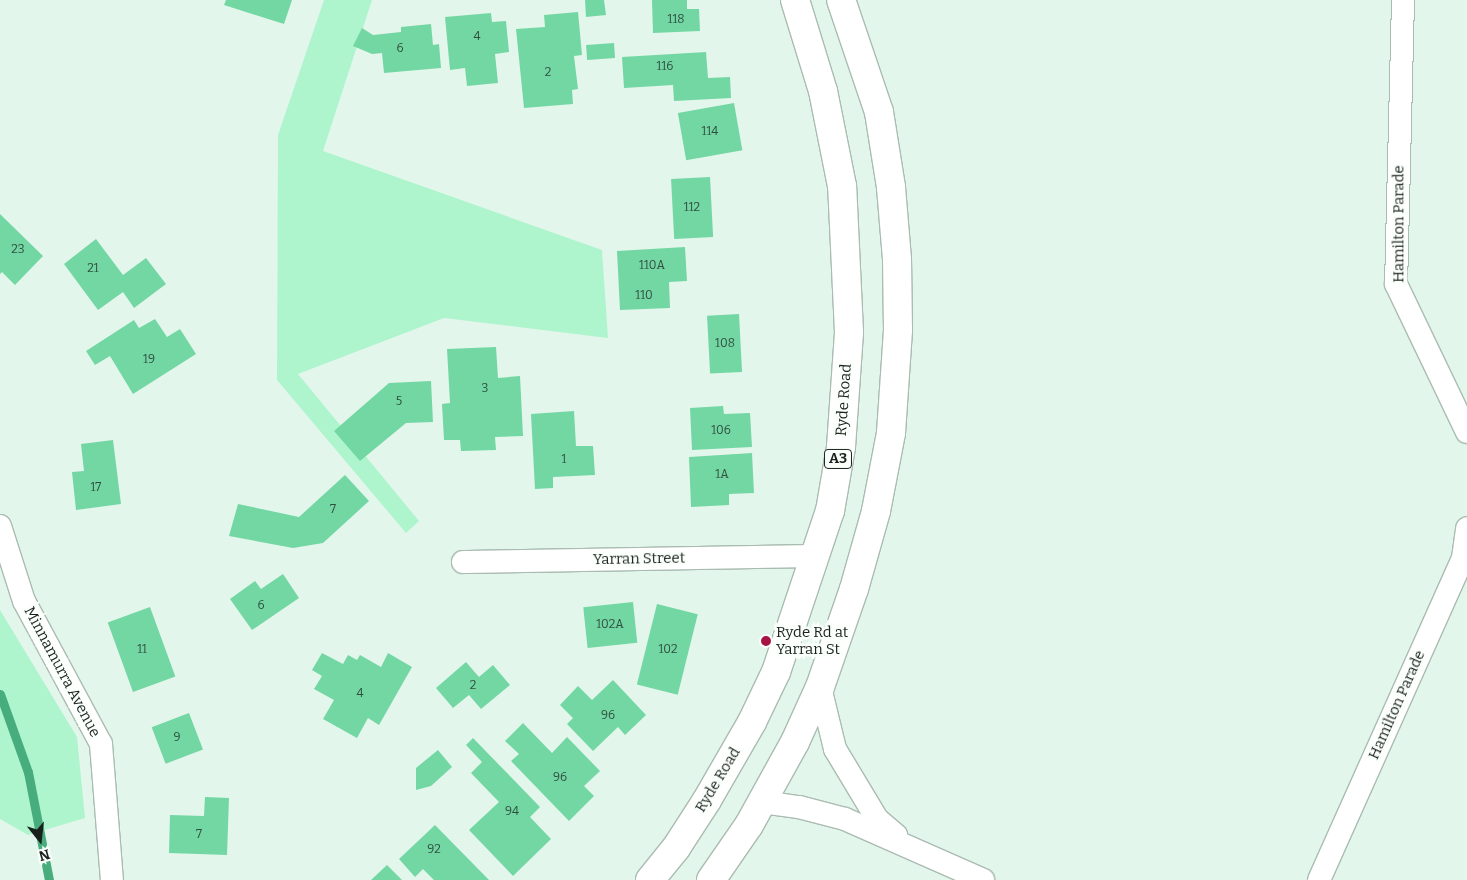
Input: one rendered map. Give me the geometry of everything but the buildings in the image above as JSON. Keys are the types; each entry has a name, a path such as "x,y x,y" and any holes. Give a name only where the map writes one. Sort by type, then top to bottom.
{"highway":[{"name":"Ryde Road","path":"650,880 676,848 707,800 752,722 776,672 830,511 841,447 849,332 842,186 823,91 795,0"},
{"path":"711,880 749,825 762,802 795,742 820,687 854,588 876,511 891,433 898,330 897,259 891,187 879,112 842,0"}],"street":[{"name":"Hamilton Parade","path":"1403,0 1396,284 1467,432"},
{"name":"Minnamurra Avenue","path":"0,526 24,601 101,744 112,880"},
{"name":"Hamilton Parade","path":"1319,880 1463,558 1467,528"},
{"name":"Yarran Street","path":"463,562 816,556"},
{"path":"820,687 835,750 877,819 910,847"},
{"path":"762,802 799,807 831,815 984,880"}],"green space":[{"path":"324,0 372,0 323,151 602,250 608,338 444,318 298,374 419,521 406,533 277,380 278,135"},
{"path":"0,610 77,737 85,818 28,835 0,819"}],"waterway":[{"path":"0,694 28,772 49,880"}],"place":[{"name":"Ryde Rd at Yarran St","path":"766,641"}]}
